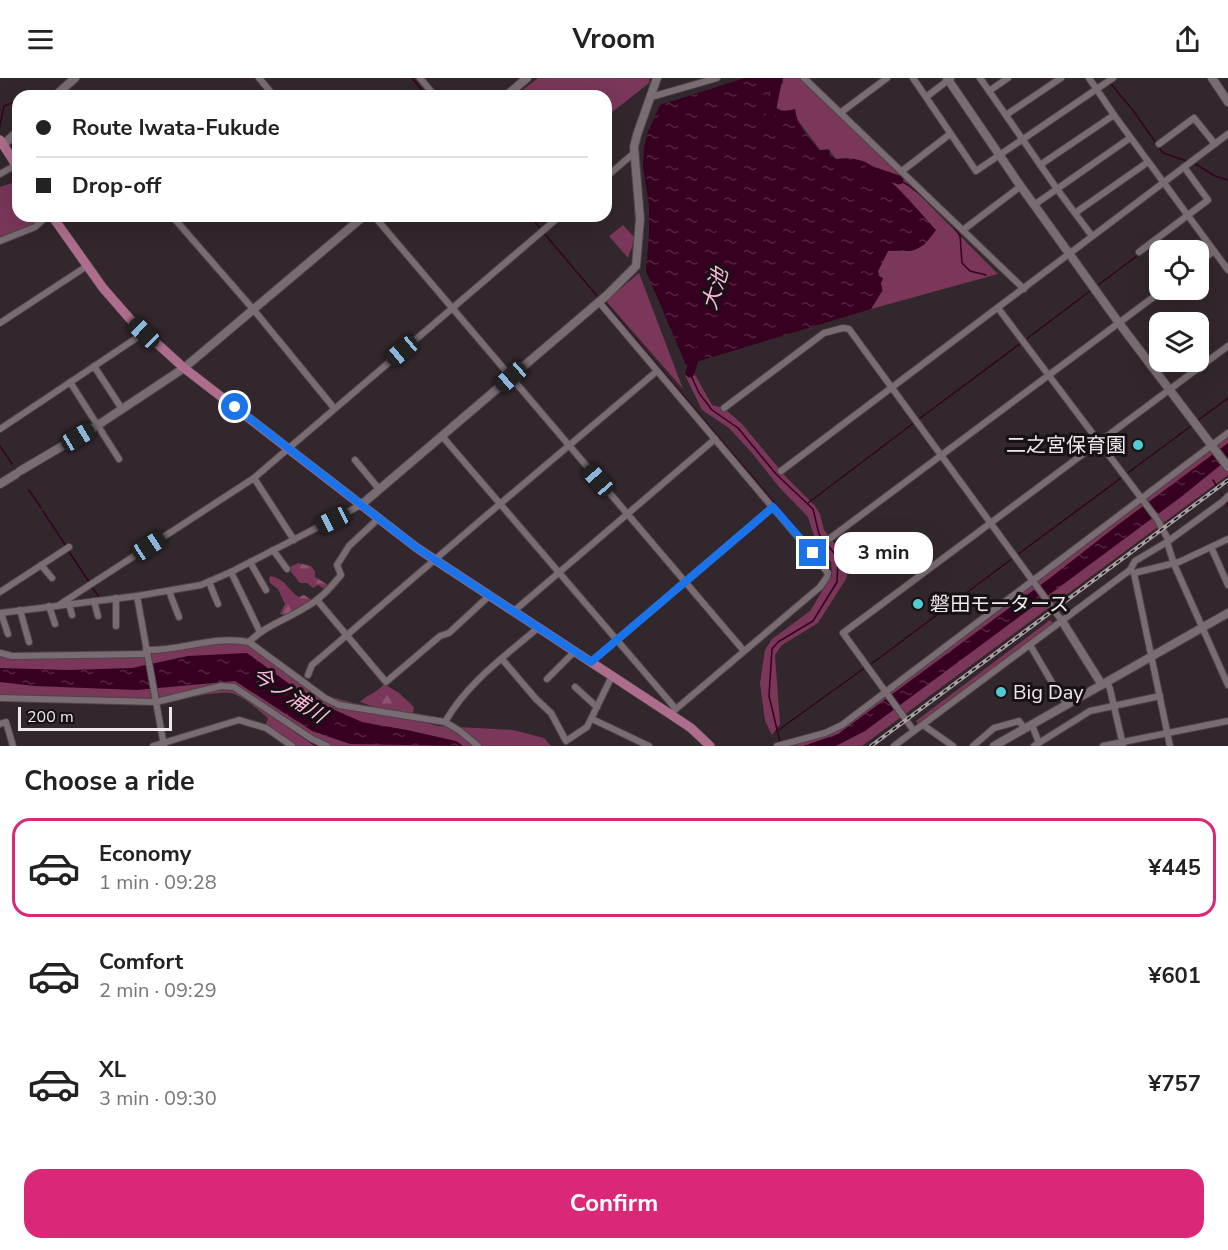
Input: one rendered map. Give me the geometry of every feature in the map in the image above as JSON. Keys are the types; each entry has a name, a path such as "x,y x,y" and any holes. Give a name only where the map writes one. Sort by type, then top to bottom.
{"main road":[{"path":"2,143 12,159"},
{"path":"56,222 116,303 144,333 184,368 435,560 612,676 673,711 710,746"}],"street":[{"path":"65,90 75,78"},
{"path":"259,78 269,90"},
{"path":"420,78 430,90"},
{"path":"513,90 527,78"},
{"path":"8,634 1,613 136,596 201,585 361,505 598,303 636,266 640,219 634,153 637,135 657,78"},
{"path":"651,97 717,78"},
{"path":"804,78 1024,289"},
{"path":"840,112 886,78"},
{"path":"913,78 976,171 1110,79"},
{"path":"980,78 1092,236"},
{"path":"989,91 1008,78"},
{"path":"1006,115 1060,78"},
{"path":"1089,78 1228,270"},
{"path":"1212,78 1228,102"},
{"path":"926,97 949,79 1094,289 1228,467"},
{"path":"1040,165 1114,115"},
{"path":"1159,144 1194,118 1215,144"},
{"path":"902,171 950,134"},
{"path":"781,471 1228,134"},
{"path":"1034,205 1131,138"},
{"path":"612,172 634,153"},
{"path":"1075,213 1148,162"},
{"path":"1139,252 1208,200 1189,164"},
{"path":"963,230 1021,186"},
{"path":"0,242 35,227 40,222"},
{"path":"177,222 253,309 334,408"},
{"path":"0,484 98,425 184,368 357,222"},
{"path":"379,222 744,651"},
{"path":"59,605 254,478 553,222"},
{"path":"1209,255 1214,251"},
{"path":"0,322 87,266"},
{"path":"828,538 1150,300"},
{"path":"442,436 618,640 673,711 820,587 828,577 826,568 598,303"},
{"path":"998,308 1157,519 1168,542 1174,564 1228,685"},
{"path":"724,408 824,333 843,328 849,329 1048,601 1104,684 1110,689 1122,744"},
{"path":"0,429 144,333"},
{"path":"914,731 843,633 1228,346"},
{"path":"94,366 122,409"},
{"path":"308,675 312,665 657,371"},
{"path":"70,382 119,459"},
{"path":"780,745 834,729 1034,582 1228,434"},
{"path":"514,611 716,439"},
{"path":"355,460 379,489"},
{"path":"254,478 294,540"},
{"path":"1170,746 1132,572 1135,561 1168,542 1228,496"},
{"path":"591,662 773,507"},
{"path":"249,642 260,632 326,594 341,575 336,565 349,546 379,518"},
{"path":"894,746 1132,572 1174,564 1228,539"},
{"path":"1211,547 1228,585"},
{"path":"0,592 67,548"},
{"path":"273,550 287,569"},
{"path":"249,562 266,590"},
{"path":"41,565 52,578"},
{"path":"231,572 260,632"},
{"path":"209,582 218,604"},
{"path":"169,591 179,617"},
{"path":"136,596 164,745"},
{"path":"317,600 386,682 440,636 449,633 490,596"},
{"path":"116,598 116,626"},
{"path":"94,601 98,616"},
{"path":"69,604 72,615"},
{"path":"49,606 55,624"},
{"path":"20,610 29,642"},
{"path":"994,746 1228,613"},
{"path":"445,722 467,690 539,627"},
{"path":"0,653 12,656 147,654 235,639 249,642 325,698 339,705 445,722 478,746"},
{"path":"1030,645 1057,691 1068,705"},
{"path":"547,679 575,651"},
{"path":"502,658 536,699 551,713 566,741 587,726 592,719 612,676"},
{"path":"1221,669 1228,665"},
{"path":"0,698 155,699 221,686 234,687 312,739 327,746"},
{"path":"575,687 597,708"},
{"path":"973,746 994,728 1019,721 1029,727 1036,744 1056,734 1060,728 1090,711 1160,696"},
{"path":"592,719 649,746"},
{"path":"153,746 164,745 238,720 266,728 292,746"},
{"path":"1103,746 1228,721"},
{"path":"0,724 6,722 13,746"},
{"path":"923,725 953,746"}],"green space":[{"path":"538,78 650,78 649,83 612,112 612,90 523,90"},
{"path":"783,78 803,78 998,274 871,309 883,292 878,271 888,251 910,251 924,245 936,230 850,158 836,159 828,149 820,150 797,119 795,109 783,112 773,105 769,95 783,83"},
{"path":"12,183 12,222 38,222 0,241 0,187"},
{"path":"623,225 635,238 628,258 609,236"},
{"path":"639,273 683,389 606,301"},
{"path":"694,373 712,405 724,408 742,424 787,478 815,506 820,514 824,530 848,561 846,579 818,623 782,645 775,655 780,724 772,735 765,721 760,683 765,650 772,639 810,611 832,575 831,562 816,542 808,517 729,428 702,410 685,375"},
{"path":"1228,433 1228,475 862,746 775,746 836,728"},
{"path":"298,563 311,566 315,571 315,577 328,585 326,590 318,585 313,588 307,583 300,583 288,568"},
{"path":"271,576 283,582 299,597 304,595 310,599 312,604 285,615 280,614 285,604 278,589 270,583"},
{"path":"1050,620 1055,625 919,725 916,721"},
{"path":"206,641 249,642 320,694 438,726 513,730 544,738 551,746 293,746 265,727 268,718 256,708 239,696 228,693 196,696 156,705 156,702 0,696 0,650 12,656 130,654"},
{"path":"384,684 399,693 414,707 413,713 399,715 360,702"}],"water":[{"path":"745,78 783,78 769,92 773,106 784,111 795,109 800,126 820,150 830,150 829,155 836,159 863,161 880,172 906,196 936,230 918,249 888,251 878,271 879,276 883,278 882,291 871,309 686,365 646,271 649,206 643,166 644,148 647,134 660,105"},
{"path":"1228,443 1228,459 1181,497 865,731 836,746 803,746 838,734"},
{"name":"今ノ浦川","path":"247,653 310,699 362,722 456,741 463,746 350,744 312,731 235,681 137,690 34,686 0,682 0,668 68,670 132,668 188,656"}],"waterway":[{"path":"412,78 422,90"},
{"name":"大池","path":"770,117 778,78"},
{"path":"55,90 68,79"},
{"path":"1111,84 1163,153 1187,161"},
{"path":"0,125 4,106 12,103"},
{"path":"1194,163 1215,176 1228,180"},
{"name":"大池","path":"869,170 899,180"},
{"path":"899,180 926,199"},
{"path":"535,222 540,228"},
{"path":"953,225 960,236 962,263 970,271 986,275"},
{"path":"543,232 598,297"},
{"path":"1097,286 1138,255"},
{"path":"1025,340 1090,291"},
{"path":"604,302 805,539"},
{"path":"919,419 1021,343"},
{"name":"大池","path":"690,373 696,352"},
{"path":"690,373 699,393 712,410 738,428 776,474 813,509 819,534 838,558 837,582 813,621 778,642 772,649 769,696 780,742"},
{"path":"1197,421 1228,398"},
{"path":"808,503 915,422"},
{"path":"1125,475 1191,426"},
{"path":"0,446 12,464"},
{"path":"1017,555 1121,478"},
{"path":"1213,480 1216,485"},
{"path":"29,490 41,508"},
{"path":"1221,493 1223,497"},
{"path":"1226,502 1228,506"},
{"path":"43,511 66,546"},
{"path":"68,550 89,582"},
{"path":"870,665 1013,558"},
{"path":"91,586 99,597"},
{"path":"777,731 866,667"},
{"path":"277,719 316,746"}],"railway":[{"path":"871,746 1228,480"}],"place":[{"name":"二之宮保育園","path":"1138,445"},
{"name":"磐田モータース","path":"918,604"},
{"name":"Big Day","path":"1001,692"}],"route":[{"path":"235,407 417,548 591,662 773,507 813,553"}]}
